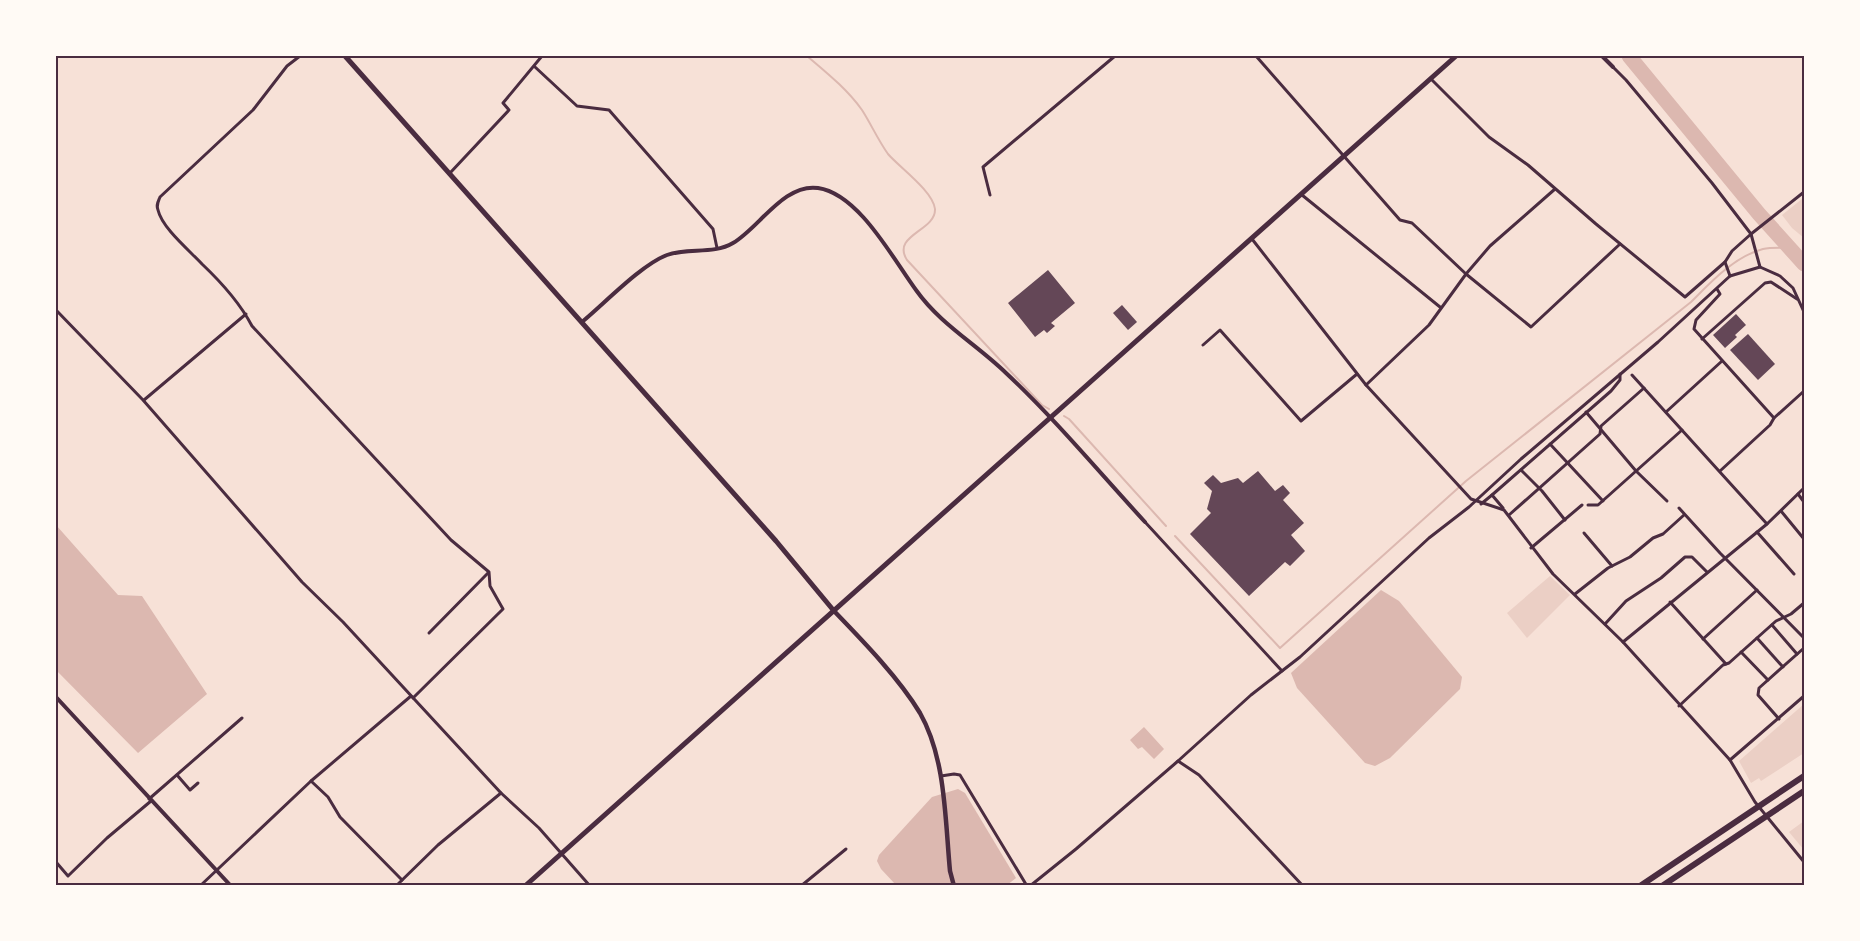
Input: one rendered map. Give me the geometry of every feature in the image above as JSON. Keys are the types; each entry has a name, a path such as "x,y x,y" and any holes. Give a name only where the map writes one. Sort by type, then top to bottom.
{"highway":[{"path":"345,56 776,541 834,610"},
{"path":"525,885 1456,56"},
{"path":"1640,885 1804,777"},
{"path":"1662,885 1804,791"}],"main road":[{"path":"834,610 896,681 920,713 933,744 940,776 950,870 954,885"}],"street":[{"path":"200,885 311,780 412,697 503,609 490,586 489,572 443,532 252,326 246,314 162,220 158,211 157,203 160,197 253,110 287,66 300,56"},
{"path":"450,173 509,110 503,103 542,56"},
{"path":"990,195 983,167 1115,56"},
{"path":"1256,56 1400,220 1412,223 1466,274 1531,327 1620,244"},
{"path":"1602,56 1626,80 1712,183 1751,234 1760,267"},
{"path":"534,67 577,106 609,110 713,229 717,248"},
{"path":"1431,79 1489,137 1528,165 1685,297 1725,262 1732,251 1751,234 1803,193"},
{"path":"582,323 652,262 669,254 717,248 734,243 797,191 815,187 832,190 847,201 868,224 936,315 1005,372 1282,671"},
{"path":"1366,385 1428,325 1490,246 1555,189"},
{"path":"1301,194 1440,307"},
{"path":"1252,239 1366,385 1456,484 1475,502 1504,510"},
{"path":"1725,262 1729,275"},
{"path":"940,776 960,775 1028,885 1076,849 1178,762 1251,695 1300,657 1429,538 1475,502 1729,275 1760,267 1780,276 1793,288 1804,312"},
{"path":"1702,339 1765,284 1771,282 1798,299"},
{"path":"1717,288 1720,294 1696,320 1694,329 1773,418"},
{"path":"56,310 144,400 302,582 343,622 501,794 539,828 590,885"},
{"path":"144,400 246,314"},
{"path":"1203,345 1220,330 1301,421 1357,374"},
{"path":"1666,412 1722,361"},
{"path":"1481,504 1611,391 1620,380 1620,374"},
{"path":"1632,375 1767,524"},
{"path":"1509,516 1600,434 1601,426 1644,388"},
{"path":"1720,471 1770,425 1773,418 1804,391"},
{"path":"1586,412 1636,471 1666,501"},
{"path":"1588,505 1598,505 1682,430"},
{"path":"1550,444 1603,501"},
{"path":"1521,470 1565,520"},
{"path":"1623,642 1767,524 1804,488"},
{"path":"1798,494 1804,502"},
{"path":"1492,495 1552,574 1623,642 1730,760 1755,802 1804,862"},
{"path":"1531,548 1582,505"},
{"path":"1679,508 1804,638"},
{"path":"1781,511 1804,539"},
{"path":"1575,594 1612,566 1630,557 1653,538 1664,534 1684,515"},
{"path":"1800,533 1804,529"},
{"path":"1757,532 1794,574"},
{"path":"1584,533 1612,566"},
{"path":"1605,624 1626,601 1661,578 1685,557 1692,557 1707,572"},
{"path":"429,633 489,572"},
{"path":"1703,639 1758,590"},
{"path":"1670,602 1726,664"},
{"path":"1679,706 1772,625 1804,603"},
{"path":"1772,625 1797,654"},
{"path":"1757,638 1783,666"},
{"path":"1779,719 1758,695 1759,688 1804,648"},
{"path":"1741,652 1768,680"},
{"path":"1730,760 1804,696"},
{"path":"56,700 231,885"},
{"path":"56,862 68,876 107,838 242,718"},
{"path":"1178,762 1199,775 1303,885"},
{"path":"177,775 190,790 198,783"},
{"path":"311,780 328,797 340,817 402,880"},
{"path":"396,885 446,838 501,794"},
{"path":"801,885 846,849"}],"shaded area":[{"path":"1802,199 1804,208 1804,238 1782,215"},
{"path":"56,525 118,595 142,596 207,694 138,753 56,670"},
{"path":"1550,576 1570,595 1527,638 1507,613"},
{"path":"1381,590 1399,601 1462,677 1460,689 1390,758 1375,766 1365,763 1297,688 1291,673"},
{"path":"1804,704 1804,753 1761,781 1759,778 1751,783 1739,761"},
{"path":"1144,727 1164,749 1154,759 1142,747 1138,749 1130,740"},
{"path":"958,789 965,793 1016,878 1007,885 896,885 881,869 877,861 879,855 932,797"},
{"path":"1804,821 1804,850 1789,832"}],"building":[{"path":"1048,270 1075,303 1051,323 1055,326 1047,333 1044,330 1035,337 1008,303"},
{"path":"1122,305 1137,322 1128,330 1113,313"},
{"path":"1736,314 1746,325 1725,348 1713,335"},
{"path":"1748,334 1775,364 1758,380 1730,350"},
{"path":"1258,471 1275,491 1283,485 1290,493 1283,500 1304,523 1291,535 1305,551 1290,566 1285,562 1249,596 1190,534 1211,513 1207,509 1212,491 1204,483 1213,475 1221,483 1238,478 1243,483"}],"waterway":[{"path":"807,56 850,95 888,154 922,187 933,202 935,209 929,223 905,245 904,252 907,260 1042,405 1049,409"},
{"path":"1629,56 1759,214 1804,264"},
{"path":"1175,536 1280,648 1466,481 1691,302 1724,271 1753,252 1763,249 1792,248"},
{"path":"1064,416 1166,526"}]}
